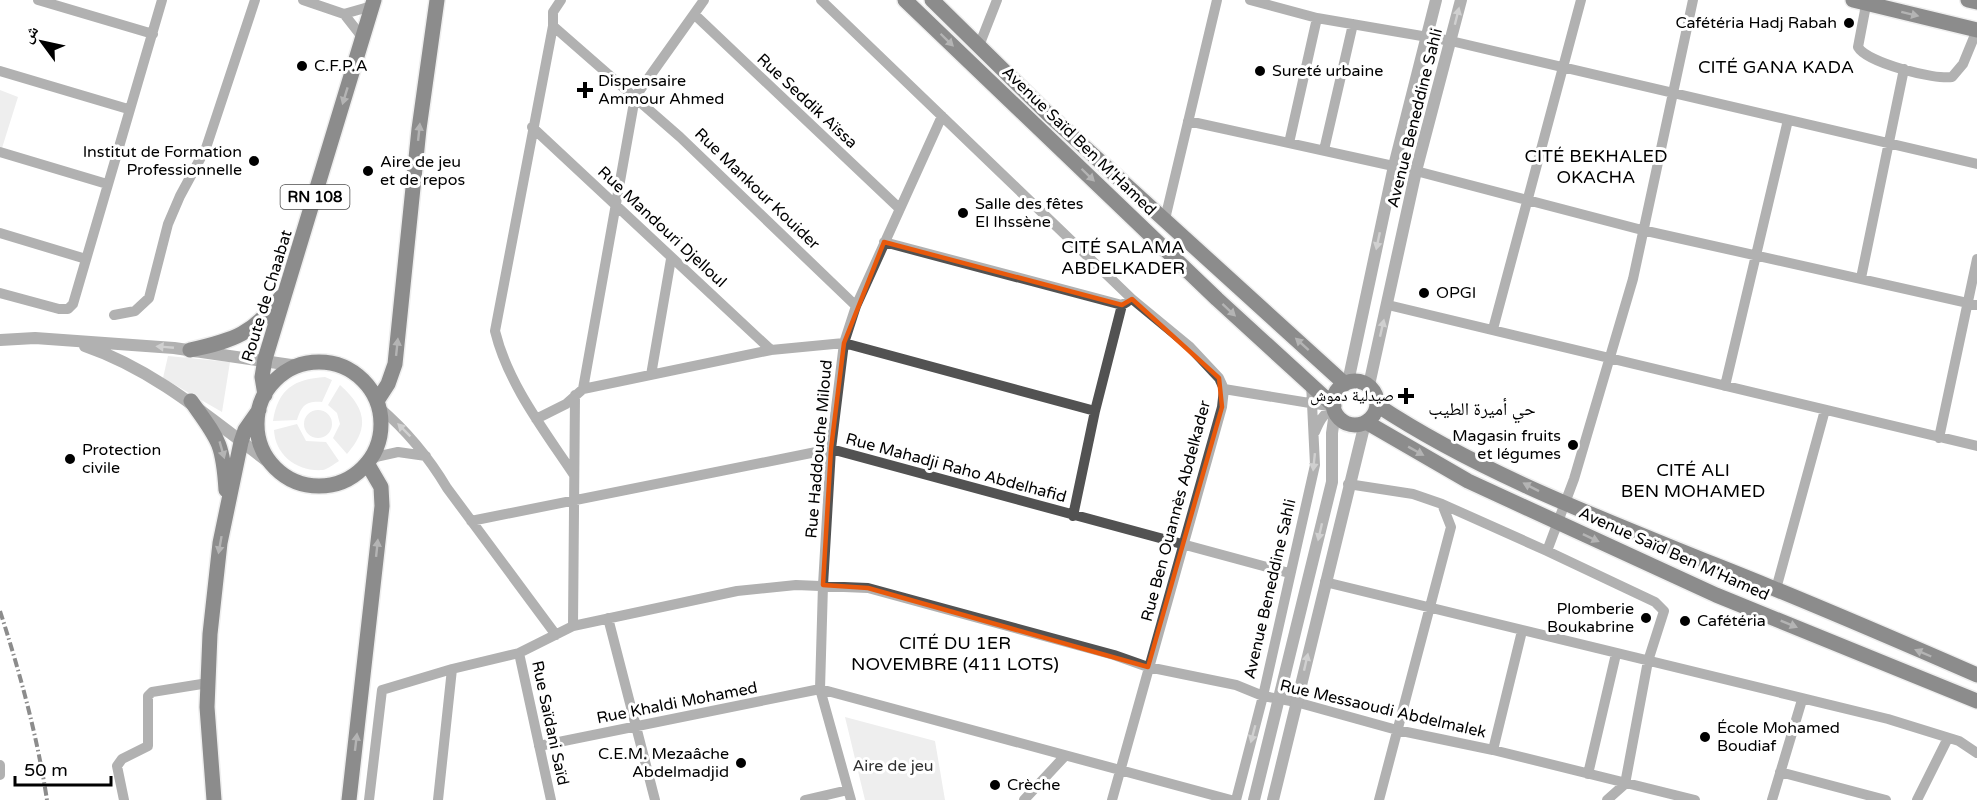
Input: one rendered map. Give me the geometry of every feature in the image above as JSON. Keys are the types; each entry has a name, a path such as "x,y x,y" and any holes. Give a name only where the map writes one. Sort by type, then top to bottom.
{"main road":[{"path":"378,404 395,364 419,129 437,0"},
{"name":"Avenue Saïd Ben M'Hamed","path":"905,0 1217,299 1311,383 1334,409"},
{"name":"Avenue Saïd Ben M'Hamed","path":"932,0 1048,114 1346,383"},
{"path":"1968,0 1977,2"},
{"path":"1862,1 1977,30"},
{"name":"Route de Chaabat","path":"262,403 265,359 373,3"},
{"path":"190,350 215,345 253,329 288,287"},
{"path":"214,800 207,707 215,573 245,430 262,403 279,378 298,366 317,362 336,364 353,372 367,384 378,404 380,433 369,460 347,479 322,486 305,484 289,478 275,467 260,441 262,403"},
{"path":"1355,381 1369,385 1374,391 1377,405 1371,418 1366,422 1345,422 1334,409 1336,392 1346,383 1355,381"},
{"path":"191,401 220,441 224,456 228,508"},
{"name":"Avenue Saïd Ben M'Hamed","path":"1377,405 1425,433 1565,505 1776,589 1977,675"},
{"name":"Avenue Saïd Ben M'Hamed","path":"1366,422 1468,481 1716,595 1977,701"},
{"path":"349,800 382,506 381,487 369,460"}],"street":[{"path":"39,0 153,34"},
{"path":"0,293 68,309 76,298 128,110 162,0"},
{"path":"114,315 135,310 149,298 168,224 206,148 255,0"},
{"path":"303,0 344,14 362,38"},
{"path":"549,0 553,12 553,26 495,331 500,353 536,419 574,475"},
{"path":"553,12 561,0"},
{"path":"573,626 574,475 579,392 635,97 704,0"},
{"name":"Rue Ben Ouannès Abdelkader","path":"821,0 942,116 1127,302 1189,346 1219,378 1224,388 1222,407 1148,667 1113,800"},
{"path":"979,46 996,0"},
{"path":"1165,219 1217,0"},
{"path":"1250,0 1317,18 1451,41 1977,164"},
{"name":"Avenue Beneddine Sahli","path":"1346,383 1394,166 1436,0"},
{"name":"Avenue Beneddine Sahli","path":"1369,385 1416,171 1461,0"},
{"path":"1493,329 1581,0"},
{"path":"1547,551 1565,505 1633,279 1693,0"},
{"path":"1862,1 1858,47 1872,59 1904,69 1953,77 1963,64 1977,30"},
{"path":"344,14 373,3"},
{"name":"Rue Seddik Aïssa","path":"694,14 900,209"},
{"path":"1289,142 1317,18"},
{"path":"1324,150 1353,24"},
{"name":"Rue Mankour Kouider","path":"553,26 736,189 856,306"},
{"path":"1861,278 1904,69"},
{"path":"0,71 128,110"},
{"name":"Rue Haddouche Miloud","path":"850,795 820,689 831,449 844,342 856,306 942,116"},
{"path":"1725,386 1788,120"},
{"path":"1188,121 1416,171 1527,202 1642,230 1972,304"},
{"name":"Rue Mandouri Djelloul","path":"532,127 771,350"},
{"path":"0,152 107,184"},
{"path":"0,233 86,259"},
{"path":"884,243 1127,302"},
{"path":"651,375 671,259"},
{"path":"1939,438 1972,304 1977,260"},
{"name":"Rue Mahadji Raho Abdelhafid","path":"1072,516 1095,411 1127,302"},
{"path":"1388,305 1977,446"},
{"path":"0,340 34,338 190,350 265,359 298,366"},
{"path":"73,341 116,358 191,401 275,467"},
{"path":"536,419 566,404 579,392 771,350 844,342 1095,411"},
{"name":"Avenue Beneddine Sahli","path":"1236,800 1263,696 1315,465 1311,383"},
{"path":"1224,388 1334,409"},
{"path":"378,404 412,438 426,456 555,635"},
{"path":"1315,432 1320,421 1334,409"},
{"name":"Avenue Beneddine Sahli","path":"1254,800 1332,482 1334,409"},
{"path":"1776,589 1825,410"},
{"path":"1273,800 1348,484 1366,422"},
{"path":"471,521 831,449"},
{"name":"Rue Mahadji Raho Abdelhafid","path":"831,449 1289,573"},
{"path":"369,460 398,452 426,456"},
{"path":"1348,484 1413,494 1442,504 1655,602 1664,611 1648,662 1625,784 1607,800"},
{"path":"1379,800 1451,527 1442,504"},
{"path":"1325,582 1802,700 1888,719 1959,741 1977,753"},
{"name":"Rue Messaoudi Abdelmalek","path":"369,800 382,690 452,669 519,653 573,626 737,591 823,585 868,588 1114,655 1148,667 1236,685 1263,696 1296,702 1397,730 1493,750 1695,800"},
{"path":"608,618 638,726 655,800"},
{"path":"1493,750 1522,631"},
{"name":"Rue Saïdani Saïd","path":"519,653 551,800"},
{"path":"1588,774 1616,654"},
{"path":"438,800 452,669"},
{"path":"124,800 117,766 122,759 148,746 148,696 152,692 208,683"},
{"path":"820,689 1064,757 1231,800"},
{"name":"Rue Khaldi Mohamed","path":"539,746 820,689"},
{"path":"1772,800 1802,700"},
{"path":"1917,800 1948,738"},
{"path":"1024,800 1064,757"},
{"path":"0,765 0,775"},
{"path":"1780,772 1886,800"},
{"path":"805,800 850,795"}],"highlighted area":[{"path":"884,242 1122,305 1132,299 1219,378 1222,407 1148,667 868,588 823,585 831,449 844,343"}],"green space":[{"path":"0,90 18,97 2,148 0,147"},
{"path":"168,356 230,362 222,412 163,378"},
{"path":"325,377 332,380 322,402 305,405 297,420 273,421 279,401 289,388 304,380"},
{"path":"340,385 355,402 362,418 359,435 347,454 333,438 340,424 337,413 328,405"},
{"path":"318,410 328,414 332,424 328,434 318,438 308,434 304,424 308,414"},
{"path":"297,424 306,441 326,442 339,461 323,470 313,470 296,465 289,460 278,447 274,430"},
{"name":"Aire de jeu","path":"845,717 935,741 945,800 865,800"}],"railway":[{"path":"0,611 27,704 47,800"}],"place":[{"name":"Cafétéria Hadj Rabah","path":"1849,23"},
{"name":"C.F.P.A","path":"302,66"},
{"name":"Sureté urbaine","path":"1260,71"},
{"name":"Dispensaire Ammour Ahmed","path":"585,90"},
{"name":"Institut de Formation Professionnelle","path":"254,161"},
{"name":"Aire de jeu et de repos","path":"368,171"},
{"name":"Salle des fêtes El Ihssène","path":"963,213"},
{"name":"OPGI","path":"1424,293"},
{"name":"صيدلية دموش","path":"1406,396"},
{"name":"Magasin fruits et légumes","path":"1573,445"},
{"name":"Protection civile","path":"70,459"},
{"name":"Plomberie Boukabrine","path":"1646,618"},
{"name":"Cafétéria","path":"1685,621"},
{"name":"École Mohamed Boudiaf","path":"1705,737"},
{"name":"C.E.M. Mezaâche Abdelmadjid","path":"741,763"},
{"name":"Crèche","path":"995,785"}],"district":[{"name":"CITÉ GANA KADA","path":"1776,67"},
{"name":"CITÉ BEKHALED OKACHA","path":"1596,166"},
{"name":"CITÉ SALAMA ABDELKADER","path":"1123,257"},
{"name":"حي أميرة الطيب","path":"1482,409"},
{"name":"CITÉ ALI BEN MOHAMED","path":"1693,480"},
{"name":"CITÉ DU 1ER NOVEMBRE (411 LOTS)","path":"955,653"}]}
